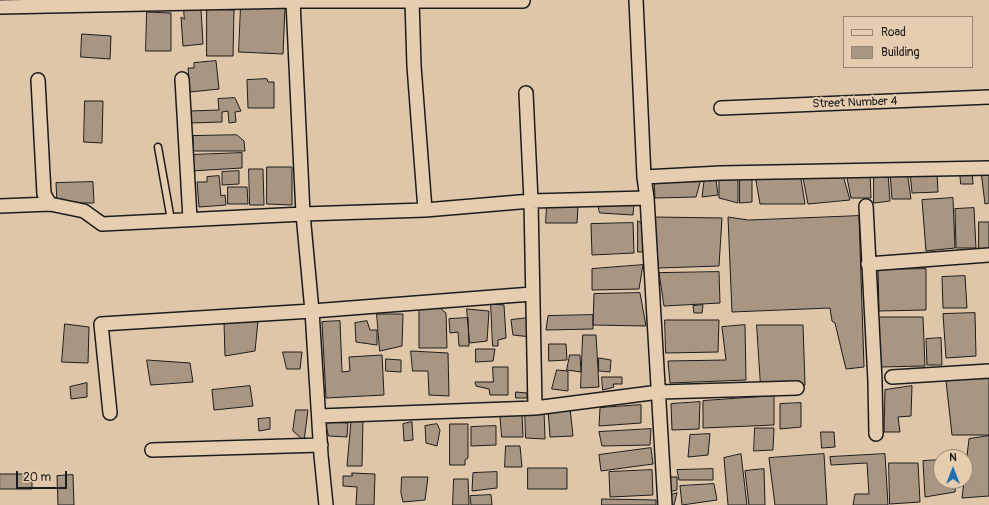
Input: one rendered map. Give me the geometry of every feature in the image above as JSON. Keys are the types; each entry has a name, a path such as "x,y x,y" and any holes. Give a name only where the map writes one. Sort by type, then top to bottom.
{"street":[{"path":"636,0 644,176 647,198 665,505"},
{"path":"0,7 221,1 524,1"},
{"path":"293,1 303,214 312,311 326,505"},
{"path":"412,1 414,66 425,210"},
{"path":"182,79 190,219"},
{"path":"38,80 44,194 50,204"},
{"path":"526,93 531,201 535,408"},
{"name":"Street Number 4","path":"722,108 989,97"},
{"path":"644,176 989,168"},
{"path":"0,206 50,204 73,208 84,211 102,224 303,214 425,210 531,201 647,198"},
{"path":"866,206 875,381 876,434"},
{"path":"868,264 989,255"},
{"path":"110,413 101,324 312,311 532,294"},
{"path":"892,377 989,371"},
{"path":"319,416 535,408 659,392 797,388"},
{"path":"152,450 321,445"}],"lane":[{"path":"158,147 171,220"}],"building":[{"path":"241,5 285,7 283,54 239,52"},
{"path":"184,9 201,9 203,44 183,46 181,17 184,19"},
{"path":"207,9 234,10 233,56 207,56"},
{"path":"147,12 171,13 171,51 146,51"},
{"path":"82,34 111,36 110,59 81,57"},
{"path":"216,61 219,89 190,92 188,68 194,68 194,63"},
{"path":"267,79 268,82 274,82 274,108 248,108 247,80"},
{"path":"235,98 241,111 235,112 236,122 229,123 228,111 222,112 222,122 190,123 190,111 219,110 218,99"},
{"path":"85,101 103,101 102,143 84,142"},
{"path":"237,135 244,141 245,151 193,151 193,136"},
{"path":"242,153 242,168 191,171 190,155"},
{"path":"267,167 292,167 292,205 267,204"},
{"path":"249,169 263,169 264,205 250,205"},
{"path":"960,170 972,170 973,184 961,184"},
{"path":"989,170 989,203 985,204 981,171"},
{"path":"239,171 239,184 222,185 222,172"},
{"path":"907,171 911,199 892,199 890,172"},
{"path":"937,171 938,192 912,193 910,172"},
{"path":"842,172 850,200 808,204 802,173"},
{"path":"870,172 871,198 851,198 846,173"},
{"path":"874,172 888,173 890,201 874,203"},
{"path":"800,173 805,204 760,204 755,175"},
{"path":"738,175 738,203 719,198 719,176"},
{"path":"740,175 752,176 752,202 740,203"},
{"path":"219,176 221,196 225,195 226,205 199,207 197,182 207,182 207,177"},
{"path":"701,179 696,197 655,198 654,180"},
{"path":"716,180 718,195 702,197 704,181"},
{"path":"93,182 94,203 57,203 56,183"},
{"path":"228,187 247,187 248,204 228,204"},
{"path":"953,198 955,248 926,251 922,200"},
{"path":"597,201 634,204 633,215 600,213"},
{"path":"547,205 578,206 577,223 546,223"},
{"path":"974,208 976,248 956,248 955,209"},
{"path":"859,216 864,367 846,369 835,323 832,321 830,308 732,312 728,217 748,220"},
{"path":"654,217 722,218 719,266 659,268"},
{"path":"638,221 646,226 645,252 638,252"},
{"path":"979,222 989,222 989,250 979,251"},
{"path":"633,223 634,253 592,255 591,224"},
{"path":"643,265 639,289 592,290 592,269"},
{"path":"926,269 926,310 879,311 878,270"},
{"path":"719,272 720,303 664,306 659,273"},
{"path":"965,276 967,308 943,308 942,277"},
{"path":"640,293 646,326 593,325 594,294"},
{"path":"491,304 504,305 506,338 498,340 498,346 493,346"},
{"path":"703,305 702,313 694,313 693,306"},
{"path":"440,308 446,313 447,348 419,348 419,309"},
{"path":"467,309 489,311 487,341 470,343"},
{"path":"975,313 976,356 946,358 943,314"},
{"path":"377,314 403,314 402,346 380,351"},
{"path":"593,315 593,329 546,330 548,316"},
{"path":"878,317 923,317 925,366 880,367"},
{"path":"468,318 469,346 459,346 458,332 450,333 449,319"},
{"path":"528,318 531,337 513,335 511,320"},
{"path":"665,320 719,320 718,352 666,353"},
{"path":"258,321 255,351 225,356 224,322"},
{"path":"340,321 342,372 350,371 349,357 382,355 384,395 326,398 322,322"},
{"path":"367,321 370,330 377,330 377,345 356,342 355,323"},
{"path":"65,324 89,327 88,363 62,362"},
{"path":"745,325 746,380 670,383 668,361 726,360 722,327"},
{"path":"757,325 803,325 805,385 761,387"},
{"path":"583,335 596,335 599,387 581,388"},
{"path":"941,338 942,365 927,365 926,339"},
{"path":"549,344 566,344 567,360 549,361"},
{"path":"476,349 495,349 493,361 476,362"},
{"path":"411,351 448,353 449,396 429,395 428,371 413,371"},
{"path":"283,352 302,352 300,369 287,369"},
{"path":"570,355 580,355 581,372 567,370"},
{"path":"599,358 611,360 610,372 599,371"},
{"path":"386,359 401,360 401,372 386,371"},
{"path":"147,360 190,363 193,382 151,385"},
{"path":"493,367 508,367 508,395 490,395 489,389 476,386 475,382 493,382"},
{"path":"557,370 568,371 568,391 552,389"},
{"path":"602,377 622,377 622,384 613,384 614,387 603,390"},
{"path":"989,377 989,435 952,435 946,381"},
{"path":"87,383 87,397 71,399 70,387"},
{"path":"250,386 253,406 214,410 212,390"},
{"path":"912,386 911,416 898,417 900,432 884,432 885,390"},
{"path":"516,392 527,393 527,398 516,398"},
{"path":"774,396 774,425 703,428 703,401"},
{"path":"700,402 699,429 672,430 671,404"},
{"path":"801,403 801,427 780,429 780,404"},
{"path":"641,405 641,423 599,426 600,408"},
{"path":"570,408 573,436 550,437 548,409"},
{"path":"296,410 308,410 304,441 293,431"},
{"path":"525,410 544,410 545,439 526,438"},
{"path":"500,412 522,413 523,437 502,437"},
{"path":"270,418 270,429 259,431 258,419"},
{"path":"363,420 362,466 347,466 351,421"},
{"path":"325,422 348,423 347,437 329,436"},
{"path":"412,422 413,440 404,441 403,424"},
{"path":"437,424 440,430 437,446 426,443 425,426"},
{"path":"450,424 468,424 468,458 465,460 465,465 450,465"},
{"path":"496,426 496,445 471,446 471,427"},
{"path":"755,428 774,428 773,450 754,451"},
{"path":"651,429 650,445 602,446 599,432"},
{"path":"821,432 834,432 835,447 822,448"},
{"path":"710,434 708,455 688,457 690,435"},
{"path":"989,436 989,496 962,498 963,489 973,489 973,449 968,449 969,439"},
{"path":"506,446 520,446 522,467 505,467"},
{"path":"651,448 653,464 601,471 599,455"},
{"path":"741,454 747,505 728,505 724,458"},
{"path":"824,454 827,505 775,505 769,458"},
{"path":"885,454 888,505 853,505 855,494 869,494 867,463 831,465 830,457"},
{"path":"933,460 933,489 955,489 955,492 925,497 923,461"},
{"path":"889,463 918,463 920,502 890,504"},
{"path":"528,468 567,468 567,489 528,489"},
{"path":"713,469 713,480 679,480 677,470"},
{"path":"764,469 765,505 749,505 745,471"},
{"path":"652,470 653,495 610,497 609,472"},
{"path":"497,472 497,488 472,491 473,473"},
{"path":"352,473 375,474 374,505 356,505 357,487 343,486 343,476 352,476"},
{"path":"0,474 32,474 32,489 0,489"},
{"path":"73,475 74,505 58,505 57,476"},
{"path":"402,477 428,477 425,500 403,502 401,493"},
{"path":"670,477 677,477 677,490 669,492"},
{"path":"454,479 468,479 469,505 453,505"},
{"path":"714,484 717,500 682,505 680,486"},
{"path":"677,493 674,505 668,505 668,496"},
{"path":"491,495 492,505 471,505 470,496"},
{"path":"602,499 656,500 656,505 602,505"}]}
